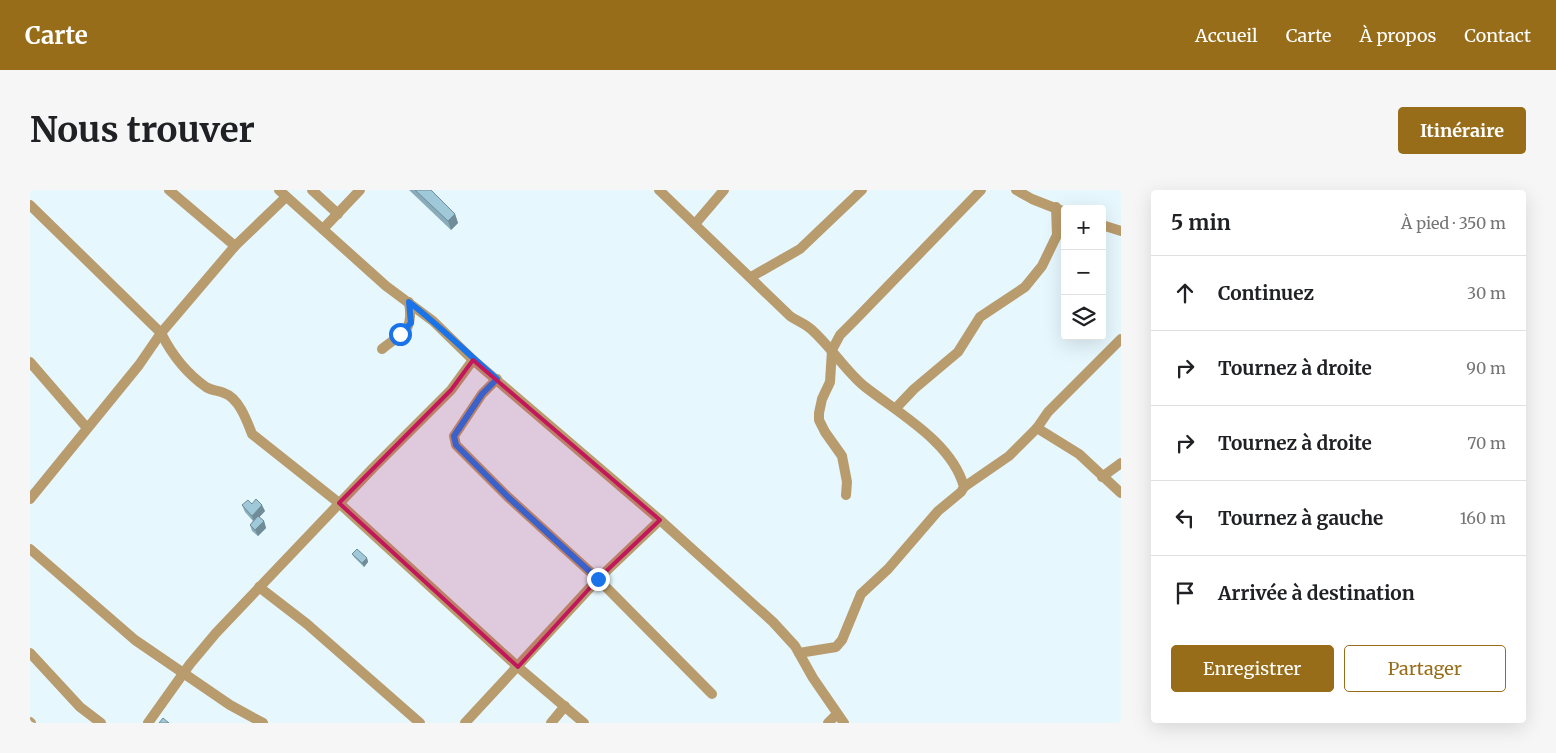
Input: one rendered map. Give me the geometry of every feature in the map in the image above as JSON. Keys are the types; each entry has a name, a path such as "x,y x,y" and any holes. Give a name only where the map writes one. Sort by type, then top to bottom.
{"street":[{"path":"169,190 235,246"},
{"path":"312,190 338,214"},
{"path":"323,229 360,190"},
{"path":"659,190 790,316 811,328 864,386 896,408 928,436 957,467 964,487"},
{"path":"696,224 724,190"},
{"path":"751,277 800,249 862,190"},
{"path":"846,495 847,482 842,456 819,420 822,399 830,382 832,350 840,336 981,190"},
{"path":"1016,190 1032,199 1060,209 1057,234"},
{"path":"30,500 139,366 161,333 282,193 386,286 433,321 473,360 660,520 773,622 795,646 844,723"},
{"path":"30,205 161,333 173,356 192,376 208,389 226,393 234,401 246,418 252,434 339,503 518,667 584,723"},
{"path":"1106,226 1121,230"},
{"path":"896,408 914,389 958,352 980,317 1025,286 1042,266 1061,230"},
{"path":"382,349 408,328 411,314 409,302"},
{"path":"799,654 836,646 842,640 861,594 888,569 938,510 962,492 964,487 1008,456 1037,428 1048,412 1119,345"},
{"path":"148,723 216,633 339,503 451,390 473,360"},
{"path":"30,362 87,428"},
{"path":"497,379 482,394 454,436 456,445 508,497 598,579 712,694"},
{"path":"1037,428 1079,454 1121,493"},
{"path":"1102,477 1121,463"},
{"path":"465,723 598,579 660,520"},
{"path":"30,549 135,640 185,672 230,705 263,723"},
{"path":"259,587 308,624 420,723"},
{"path":"30,653 80,707 101,723"},
{"path":"551,723 565,706"},
{"path":"828,723 837,714"}],"highlighted area":[{"path":"473,360 660,520 598,579 518,667 339,503 451,390"}],"building":[{"path":"415,190 431,190 455,214 448,221"},
{"path":"256,499 262,505 252,516 242,505 248,500 252,504"},
{"path":"258,516 264,521 255,530 250,525"},
{"path":"357,549 367,558 362,563 352,554"},
{"path":"163,718 169,723 159,723"}],"route":[{"path":"400,334 411,323 409,302 433,321 460,345 473,360 497,379 482,394 454,436 456,445 508,497 598,579"}]}
